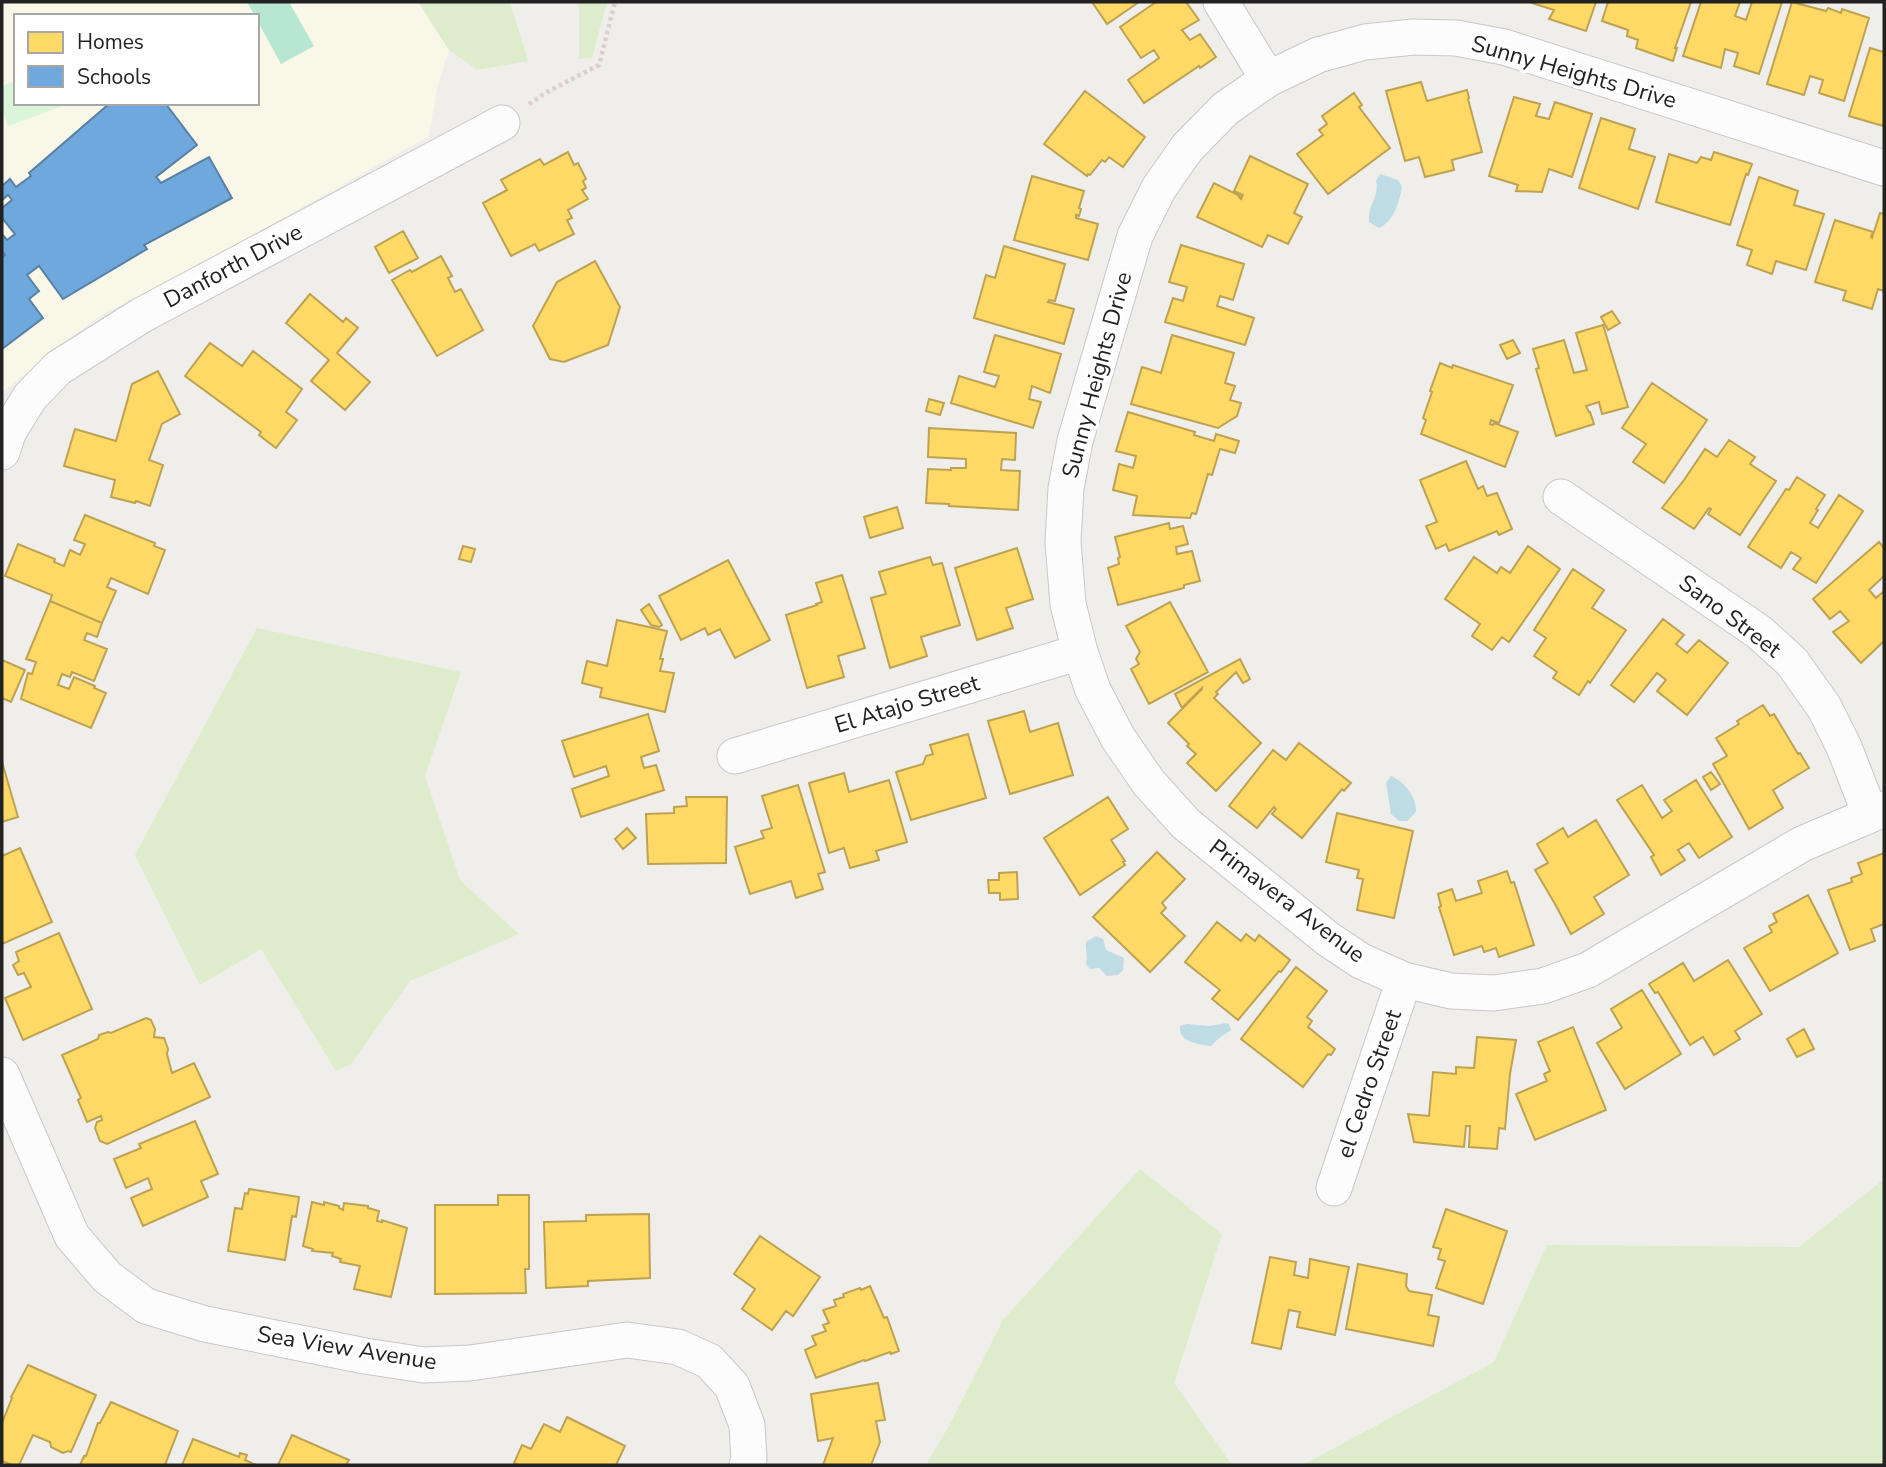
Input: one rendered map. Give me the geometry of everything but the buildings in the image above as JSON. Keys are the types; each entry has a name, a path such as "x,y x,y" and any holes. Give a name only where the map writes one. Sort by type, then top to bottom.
{"street":[{"path":"1222,2 1268,79"},
{"name":"Sunny Heights Drive","path":"1080,652 1068,604 1063,542 1066,488 1075,441 1135,236 1159,188 1187,148 1225,109 1268,79 1318,55 1365,42 1413,37 1456,38 1504,47 1884,168"},
{"name":"Danforth Drive","path":"2,453 9,431 30,397 58,368 142,314 502,122"},
{"name":"Sano Street","path":"1561,497 1759,632 1791,662 1824,706 1877,812"},
{"name":"El Atajo Street","path":"735,756 1080,652"},
{"name":"Primavera Avenue","path":"1080,652 1093,690 1118,738 1149,783 1186,824 1328,939 1361,961 1404,980 1451,991 1494,993 1543,986 1588,970 1802,844 1877,812"},
{"name":"el Cedro Street","path":"1334,1188 1404,980"},
{"name":"Sea View Avenue","path":"2,1075 72,1236 107,1277 146,1306 205,1324 424,1365 470,1363 627,1340 678,1347 709,1361 732,1386 747,1425 747,1465"}],"path":[{"path":"502,122 547,92 599,65 615,2"}],"shaded area":[{"path":"2,2 418,2 449,50 437,88 429,136 212,258 98,317 2,392"}],"green space":[{"path":"247,2 289,2 314,46 281,64 259,24 259,14 254,14"},
{"path":"418,2 510,2 528,61 478,70 449,50"},
{"path":"579,2 607,2 592,58 579,59"},
{"path":"14,82 14,105 65,105 8,126 2,109 2,86"},
{"path":"257,628 461,672 425,776 460,880 519,934 410,981 351,1064 336,1071 261,949 200,985 135,855"},
{"path":"1140,1169 1222,1234 1174,1383 1232,1465 926,1465 1003,1320"},
{"path":"1884,1179 1884,1465 1303,1465 1494,1362 1547,1245 1799,1247"}],"water":[{"path":"1380,174 1398,180 1402,187 1392,216 1379,228 1369,222 1369,216"},
{"path":"1391,776 1405,786 1416,806 1416,812 1407,821 1399,821 1391,814 1386,783"},
{"path":"1096,936 1103,939 1106,950 1124,958 1123,970 1118,975 1107,976 1099,968 1090,969 1086,964 1086,942"},
{"path":"1226,1023 1231,1030 1211,1046 1190,1041 1182,1036 1180,1031 1180,1026 1187,1024 1209,1026"}]}
